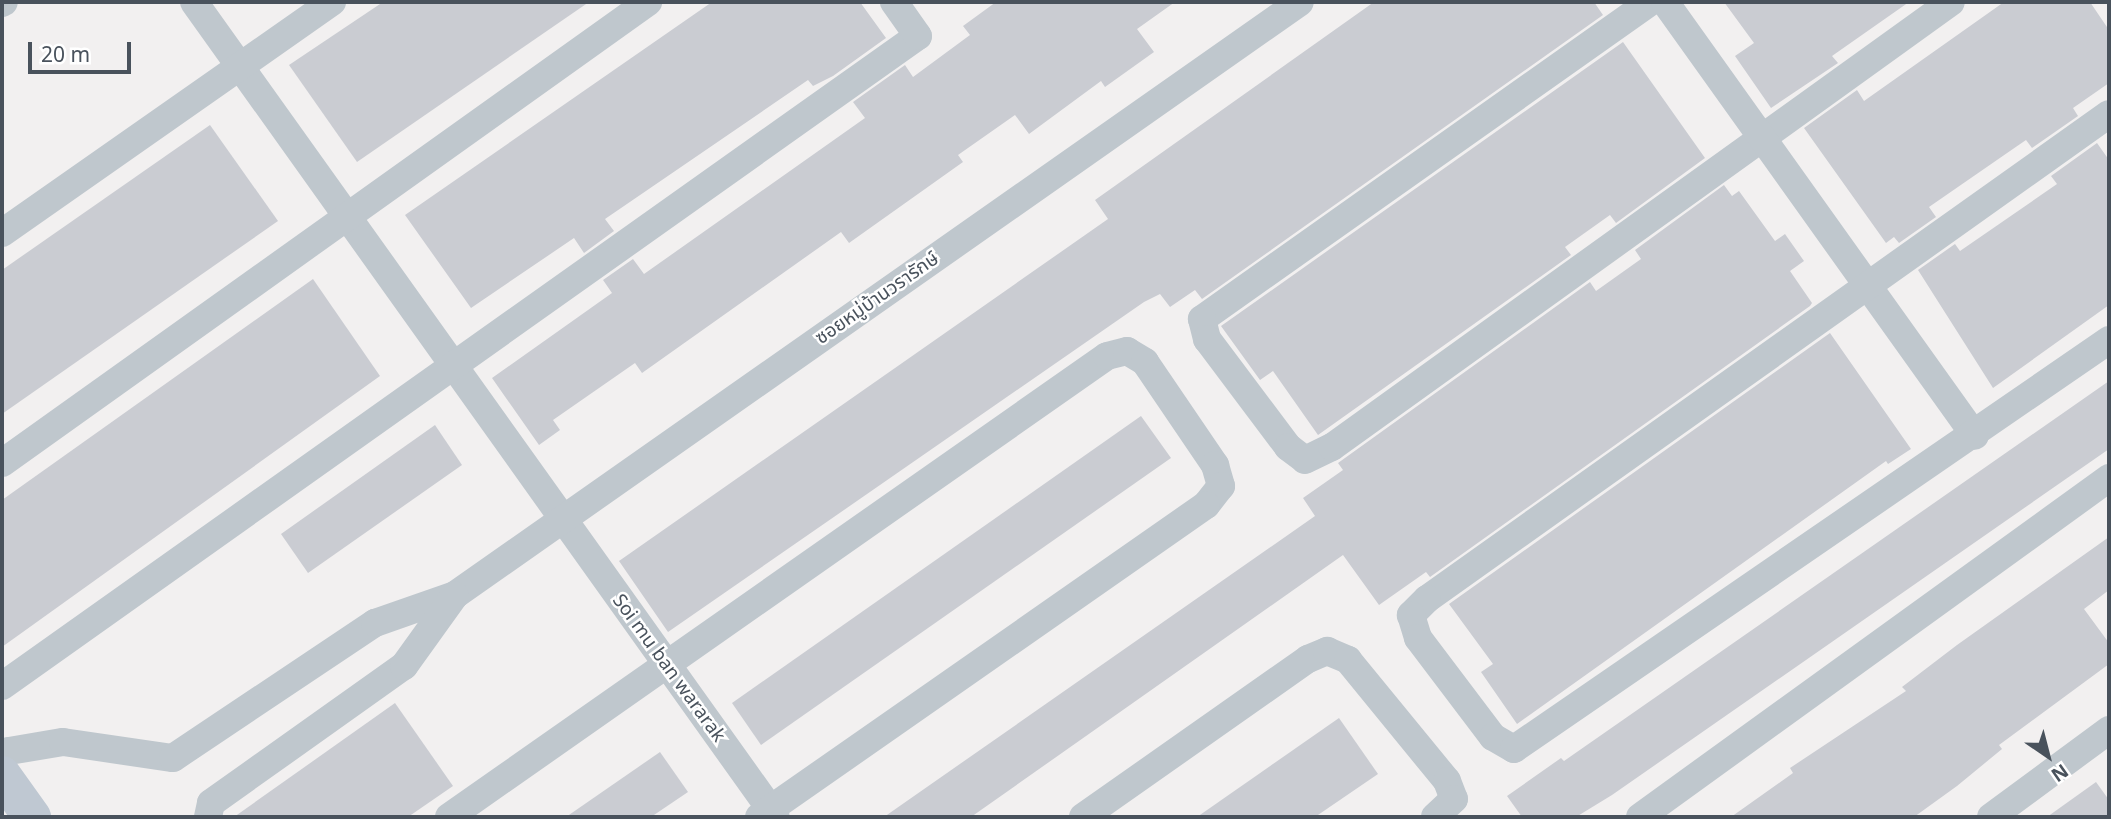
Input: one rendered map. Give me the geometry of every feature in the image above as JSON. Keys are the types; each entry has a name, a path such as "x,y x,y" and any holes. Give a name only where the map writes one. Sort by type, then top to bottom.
{"main road":[{"path":"2,775 32,817"}],"street":[{"name":"Soi mu ban wararak","path":"194,2 667,666 769,815"},
{"path":"2,233 332,2"},
{"path":"2,463 648,2"},
{"path":"2,686 918,36 894,2"},
{"name":"ซอยหมู่บ้านวรารักษ์","path":"455,594 1300,2"},
{"path":"1650,2 1202,319 1207,339 1288,447 1304,460 1332,447 1761,136 1951,2"},
{"path":"1665,2 1975,436"},
{"path":"2109,114 1427,599 1411,615 1418,638 1493,737 1514,749 1975,436 2109,340"},
{"path":"449,817 1107,356 1127,351 1145,362 1215,465 1221,486 1206,505 769,815"},
{"path":"1640,817 1650,806 2109,478"},
{"path":"2,758 9,751 63,742 173,758 375,624 455,594"},
{"path":"208,817 211,803 404,666 455,594"},
{"path":"1083,817 1308,659 1327,651 1348,660 1447,781 1454,799 1435,817"},
{"path":"1991,817 2109,730"}],"building":[{"path":"383,2 589,2 357,162 289,65"},
{"path":"712,2 860,2 886,38 833,76 813,86 808,80 605,219 614,231 584,253 574,238 471,308 405,215"},
{"path":"996,2 1175,2 1137,29 1154,52 1105,87 1101,81 1029,134 1015,115 958,155 963,162 849,243 841,232 642,373 635,363 553,420 560,430 539,445 492,378 612,293 603,280 633,259 644,274 865,118 853,102 905,65 913,77 970,35 963,26"},
{"path":"1374,2 1594,2 1603,15 1202,299 1195,290 1170,307 1160,294 1144,302 668,632 619,561 1108,219 1095,200"},
{"path":"1724,2 1909,2 1832,56 1838,63 1771,108 1735,56 1754,43"},
{"path":"2004,2 2090,2 2109,30 2109,83 2073,108 2078,116 2032,148 2026,140 1929,207 1936,217 1899,243 1894,237 1886,243 1804,128 1857,90 1864,101"},
{"path":"1623,42 1705,158 1616,223 1610,215 1565,247 1571,255 1318,435 1273,371 1260,380 1221,326"},
{"path":"210,125 278,221 2,414 2,270"},
{"path":"2097,143 2109,160 2109,305 1993,388 1918,270 1955,244 1960,251 2057,184 2051,176"},
{"path":"1724,185 1732,196 1739,191 1775,241 1785,234 1804,261 1790,271 1812,303 1810,306 1430,577 1426,572 1379,605 1343,555 971,817 884,817 1315,516 1303,498 1343,470 1338,463 1590,282 1596,291 1641,259 1635,250"},
{"path":"313,279 380,376 2,647 2,500"},
{"path":"1830,333 1911,449 1888,464 1886,461 1517,724 1481,672 1493,664 1449,604"},
{"path":"2109,381 2109,449 1612,795 1576,817 1522,817 1507,796 1561,758 1564,761"},
{"path":"1141,416 1171,458 761,745 732,703"},
{"path":"435,425 462,465 308,573 281,534"},
{"path":"2109,537 2109,590 2084,609 2109,643 2109,664 1999,745 2002,749 1957,786 1914,817 1731,817 1793,773 1790,768 1906,691 1902,687 1957,645"},
{"path":"395,703 453,786 408,817 234,817"},
{"path":"1339,718 1378,774 1315,817 1197,817"},
{"path":"660,752 688,792 651,817 566,817"},
{"path":"2096,782 2109,800 2109,817 2047,817"}]}
